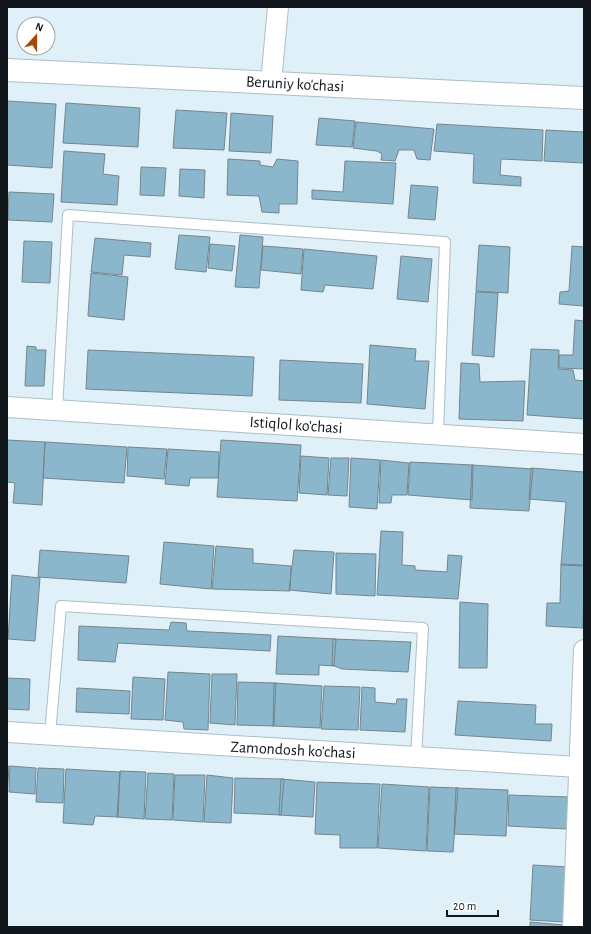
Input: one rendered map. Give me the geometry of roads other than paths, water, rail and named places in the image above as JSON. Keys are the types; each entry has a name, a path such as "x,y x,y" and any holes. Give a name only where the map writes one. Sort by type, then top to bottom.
{"main road":[{"name":"Beruniy ko'chasi","path":"7,70 584,98"}],"street":[{"path":"271,83 278,7"},
{"name":"Istiqlol ko'chasi","path":"7,407 584,444"},
{"path":"573,927 578,767 584,650"},
{"name":"Zamondosh ko'chasi","path":"7,732 578,767"}],"lane":[{"path":"57,410 68,215 445,242 438,434"},
{"path":"50,735 61,606 423,628 416,757"}]}
